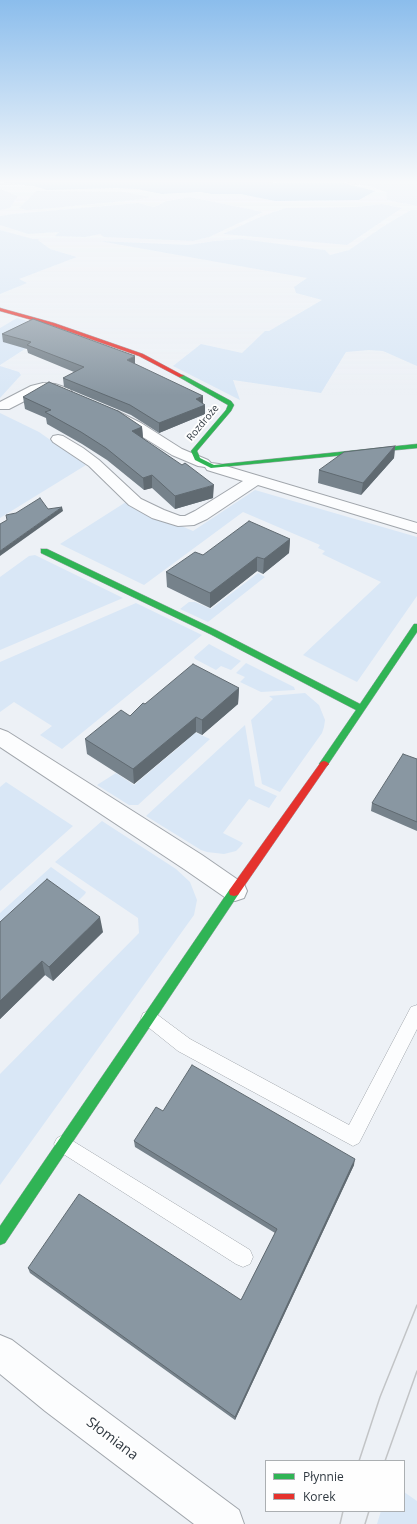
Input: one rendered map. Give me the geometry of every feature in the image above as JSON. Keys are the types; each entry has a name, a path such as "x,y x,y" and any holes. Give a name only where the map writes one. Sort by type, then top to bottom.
{"street":[{"name":"Rozdroże","path":"0,309 52,324 141,355 229,402 229,410 195,449 195,457 208,465"},
{"path":"4,406 36,389 50,387 78,398"},
{"path":"107,410 178,452 208,465 417,528"},
{"path":"58,439 78,450 94,463 135,502 158,514 178,521 188,521 201,516 255,480"},
{"path":"208,465 417,446"},
{"path":"44,551 213,632 362,709"},
{"path":"0,1238 235,891 362,709 417,626"},
{"path":"0,737 193,862 235,891"},
{"name":"Słomiana","path":"0,1352 224,1524"}],"lane":[{"path":"149,1018 184,1045 353,1137 417,1012"},
{"path":"63,1144 243,1257"}],"shaded area":[{"path":"0,252 61,252 77,257 19,279 27,283 0,294"},
{"path":"162,252 327,252 330,255 341,252 417,252 417,366 383,351 369,350 346,352 321,393 233,380 240,400 173,366 201,344 242,353 265,331 269,331 322,300 296,293 294,287 307,278"},
{"path":"17,318 56,329 0,365 0,328"},
{"path":"0,366 19,372 21,375 0,398"},
{"path":"0,413 39,432 86,465 0,518"},
{"path":"255,490 417,537 417,596 357,682 303,655 381,582 322,554 325,551 318,548 320,545 243,512 144,585 60,544 126,502 193,531"},
{"path":"35,555 123,598 0,650 0,577 29,556"},
{"path":"258,573 265,577 208,622 180,609 189,602 195,602 211,609"},
{"path":"136,603 202,635 62,749 40,735 52,726 14,702 0,712 0,662"},
{"path":"209,644 241,661 231,670 221,666 216,670 195,659 194,657"},
{"path":"246,663 294,687 295,690 261,692 240,682 245,677 236,673"},
{"path":"305,693 319,705 325,720 324,727 322,733 280,792 262,784 251,720 273,699 269,696"},
{"path":"245,725 255,786 277,796 269,808 249,799 223,833 243,843 236,851 224,854 201,850 146,816"},
{"path":"192,731 210,739 138,805 129,805 97,785 116,773 134,785 185,742 181,740"},
{"path":"6,782 73,826 0,891 0,787"},
{"path":"102,821 176,869 190,882 197,900 194,915 0,1185 0,1074 139,933 138,918 55,862"},
{"path":"51,867 86,892 85,894 71,908 0,939 0,913"},
{"path":"405,1493 417,1501 417,1524 377,1524 381,1512 405,1512"}],"building":[{"path":"33,319 135,356 127,360 203,396 196,399 205,405 159,423 130,405 63,378 84,367 27,345 31,342 2,334"},
{"path":"49,382 118,411 142,427 132,431 182,465 185,463 214,485 175,496 152,475 143,478 106,448 45,412 51,410 23,397"},
{"path":"395,446 363,483 319,470 344,452"},
{"path":"40,498 48,509 62,507 0,551 0,524 7,520 6,515 16,513"},
{"path":"249,521 290,539 264,559 257,557 210,593 166,572 195,552 203,555"},
{"path":"193,664 239,688 202,720 196,717 133,769 85,739 121,710 130,716 143,703 145,704"},
{"path":"403,754 417,759 417,822 372,803"},
{"path":"47,879 100,917 49,967 42,961 0,1001 0,922"},
{"path":"192,1065 355,1159 235,1417 28,1268 79,1194 241,1300 277,1229 134,1141 156,1107 163,1111"}],"tram line":[{"path":"359,1460 380,1397 417,1305"},
{"path":"385,1460 417,1371"},
{"path":"340,1524 343,1512"},
{"path":"365,1524 369,1512"}],"traffic: fast":[{"path":"181,376 229,402 231,405 229,410 194,451 197,459 213,467 417,446"},
{"path":"44,551 213,632 362,709"},
{"path":"324,764 417,626"},
{"path":"0,1238 234,892"}],"traffic: jam":[{"path":"0,309 52,324 141,355 181,376"},
{"path":"234,892 324,764"}]}
